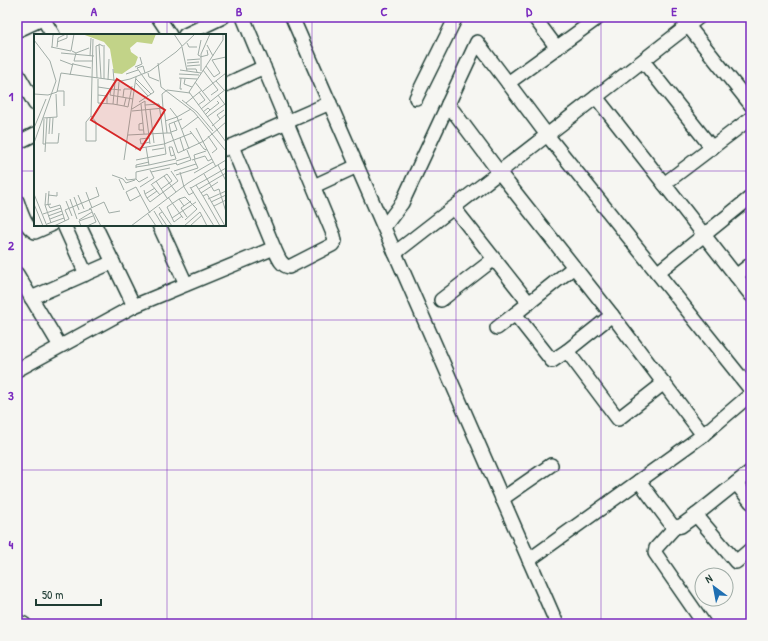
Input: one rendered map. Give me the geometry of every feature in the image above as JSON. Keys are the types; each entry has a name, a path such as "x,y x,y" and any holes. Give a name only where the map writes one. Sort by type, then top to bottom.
{"main road":[{"path":"17,29 42,17"}],"street":[{"path":"42,17 52,34"},
{"path":"158,17 169,34"},
{"path":"187,34 223,17"},
{"path":"243,17 286,122 314,186 335,241 332,246 289,267 285,266 274,248 228,147 286,122 330,103"},
{"path":"292,17 557,624"},
{"path":"416,98 456,17"},
{"path":"534,17 557,48"},
{"path":"508,83 599,17"},
{"path":"395,253 643,61 685,22 699,17"},
{"path":"685,22 751,105"},
{"path":"384,227 402,203 477,42 547,135 751,390"},
{"path":"643,61 712,148"},
{"path":"226,85 264,67"},
{"path":"17,73 34,102"},
{"path":"596,97 751,295"},
{"path":"448,104 703,435"},
{"path":"664,184 751,118"},
{"path":"17,143 34,134"},
{"path":"314,186 357,166"},
{"path":"657,272 751,197"},
{"path":"17,201 30,229 35,232 49,226"},
{"path":"454,208 529,303"},
{"path":"64,226 86,274"},
{"path":"95,226 134,306"},
{"path":"159,226 186,284"},
{"path":"17,370 134,306 274,248"},
{"path":"441,300 494,259"},
{"path":"31,298 113,262"},
{"path":"736,276 751,264"},
{"path":"497,328 574,267"},
{"path":"17,274 60,346"},
{"path":"515,314 552,361 612,315"},
{"path":"567,351 618,419 664,383"},
{"path":"529,560 703,435 751,394"},
{"path":"502,499 551,465"},
{"path":"704,624 655,553 656,548 675,527 681,526 696,515 751,471"},
{"path":"639,481 671,524 675,527"},
{"path":"736,483 751,502"},
{"path":"696,515 736,562 751,549"},
{"path":"17,621 24,624"}]}
